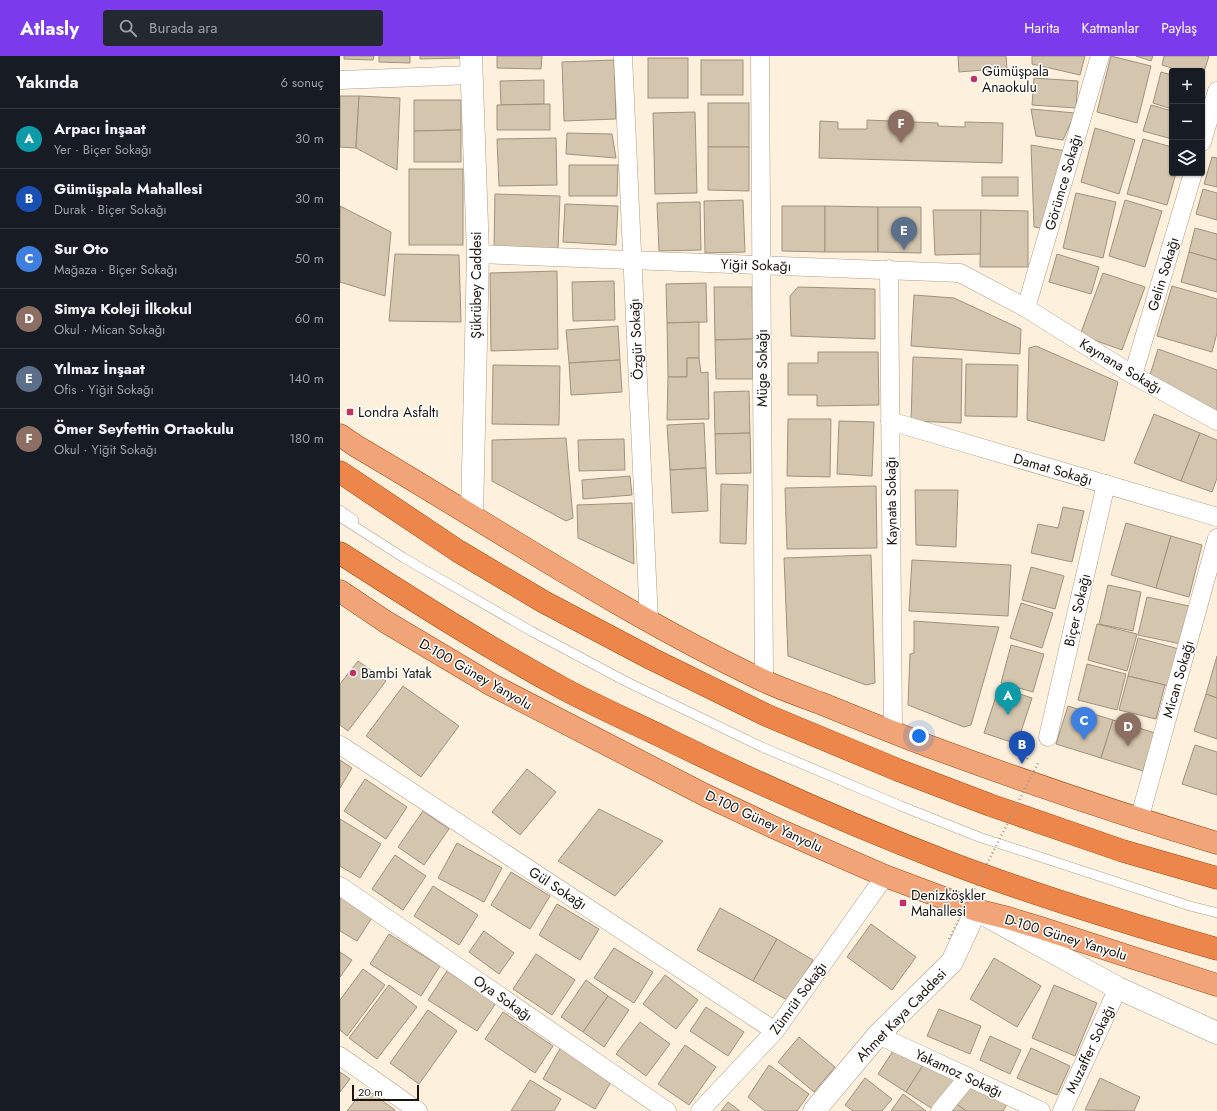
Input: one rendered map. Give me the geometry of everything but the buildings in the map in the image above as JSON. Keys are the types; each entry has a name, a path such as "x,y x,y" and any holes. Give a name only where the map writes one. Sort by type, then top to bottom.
{"highway":[{"path":"340,472 458,551 544,602 652,659 766,715 898,770 990,805 1123,851 1217,878"},
{"path":"340,553 502,653 565,689 745,777 852,823 966,869 1093,912 1217,949"}],"main road":[{"path":"340,435 561,570 649,621 764,681 893,733 1018,779 1139,820 1217,843"},
{"name":"D-100 Güney Yanyolu","path":"340,591 386,622 492,685 563,723 719,802 775,828 885,876 976,910 1034,926 1217,985"}],"street":[{"name":"Özgür Sokağı","path":"623,56 649,621"},
{"name":"Müge Sokağı","path":"760,56 764,681"},
{"name":"Görümce Sokağı","path":"1026,308 1100,56"},
{"path":"340,80 471,65"},
{"name":"Şükrübey Caddesi","path":"471,65 478,254 472,515"},
{"path":"1203,140 1217,91"},
{"name":"Gelin Sokağı","path":"1133,374 1192,176"},
{"name":"Yiğit Sokağı","path":"478,254 889,269 960,273 1026,308"},
{"name":"Kaynata Sokağı","path":"889,269 893,733"},
{"name":"Kaynana Sokağı","path":"1026,308 1133,374 1217,421"},
{"name":"Damat Sokağı","path":"890,421 1217,517"},
{"name":"Biçer Sokağı","path":"1048,737 1106,484"},
{"name":"Mican Sokağı","path":"1139,820 1217,538"},
{"name":"Gül Sokağı","path":"340,745 775,1031"},
{"name":"Zümrüt Sokağı","path":"700,1111 775,1031 885,876"},
{"name":"Oya Sokağı","path":"340,886 667,1111"},
{"path":"976,910 1118,988 1217,1033"},
{"name":"Ahmet Kaya Caddesi","path":"814,1111 878,1035 952,962 976,910"},
{"name":"Muzaffer Sokağı","path":"1062,1111 1118,988"},
{"name":"Yakamoz Sokağı","path":"878,1035 1041,1111"},
{"path":"340,1056 418,1111"},
{"path":"940,1111 968,1077"}],"lane":[{"path":"340,510 404,558"},
{"path":"340,517 404,558 531,631 627,682 762,747 901,806 979,836 1190,906 1217,913"}],"path":[{"path":"1018,779 1038,733 1048,737"},
{"path":"948,940 1038,763"}],"place":[{"name":"Gümüşpala Anaokulu","path":"974,79"},
{"name":"Ömer Seyfettin Ortaokulu","path":"901,143"},
{"name":"Yılmaz İnşaat","path":"904,250"},
{"name":"Londra Asfaltı","path":"350,412"},
{"name":"Bambi Yatak","path":"353,673"},
{"name":"Arpacı İnşaat","path":"1008,715"},
{"name":"Sur Oto","path":"1084,740"},
{"name":"Simya Koleji İlkokul","path":"1128,746"},
{"name":"Gümüşpala Mahallesi","path":"1022,764"},
{"name":"Denizköşkler Mahallesi","path":"903,903"}]}
